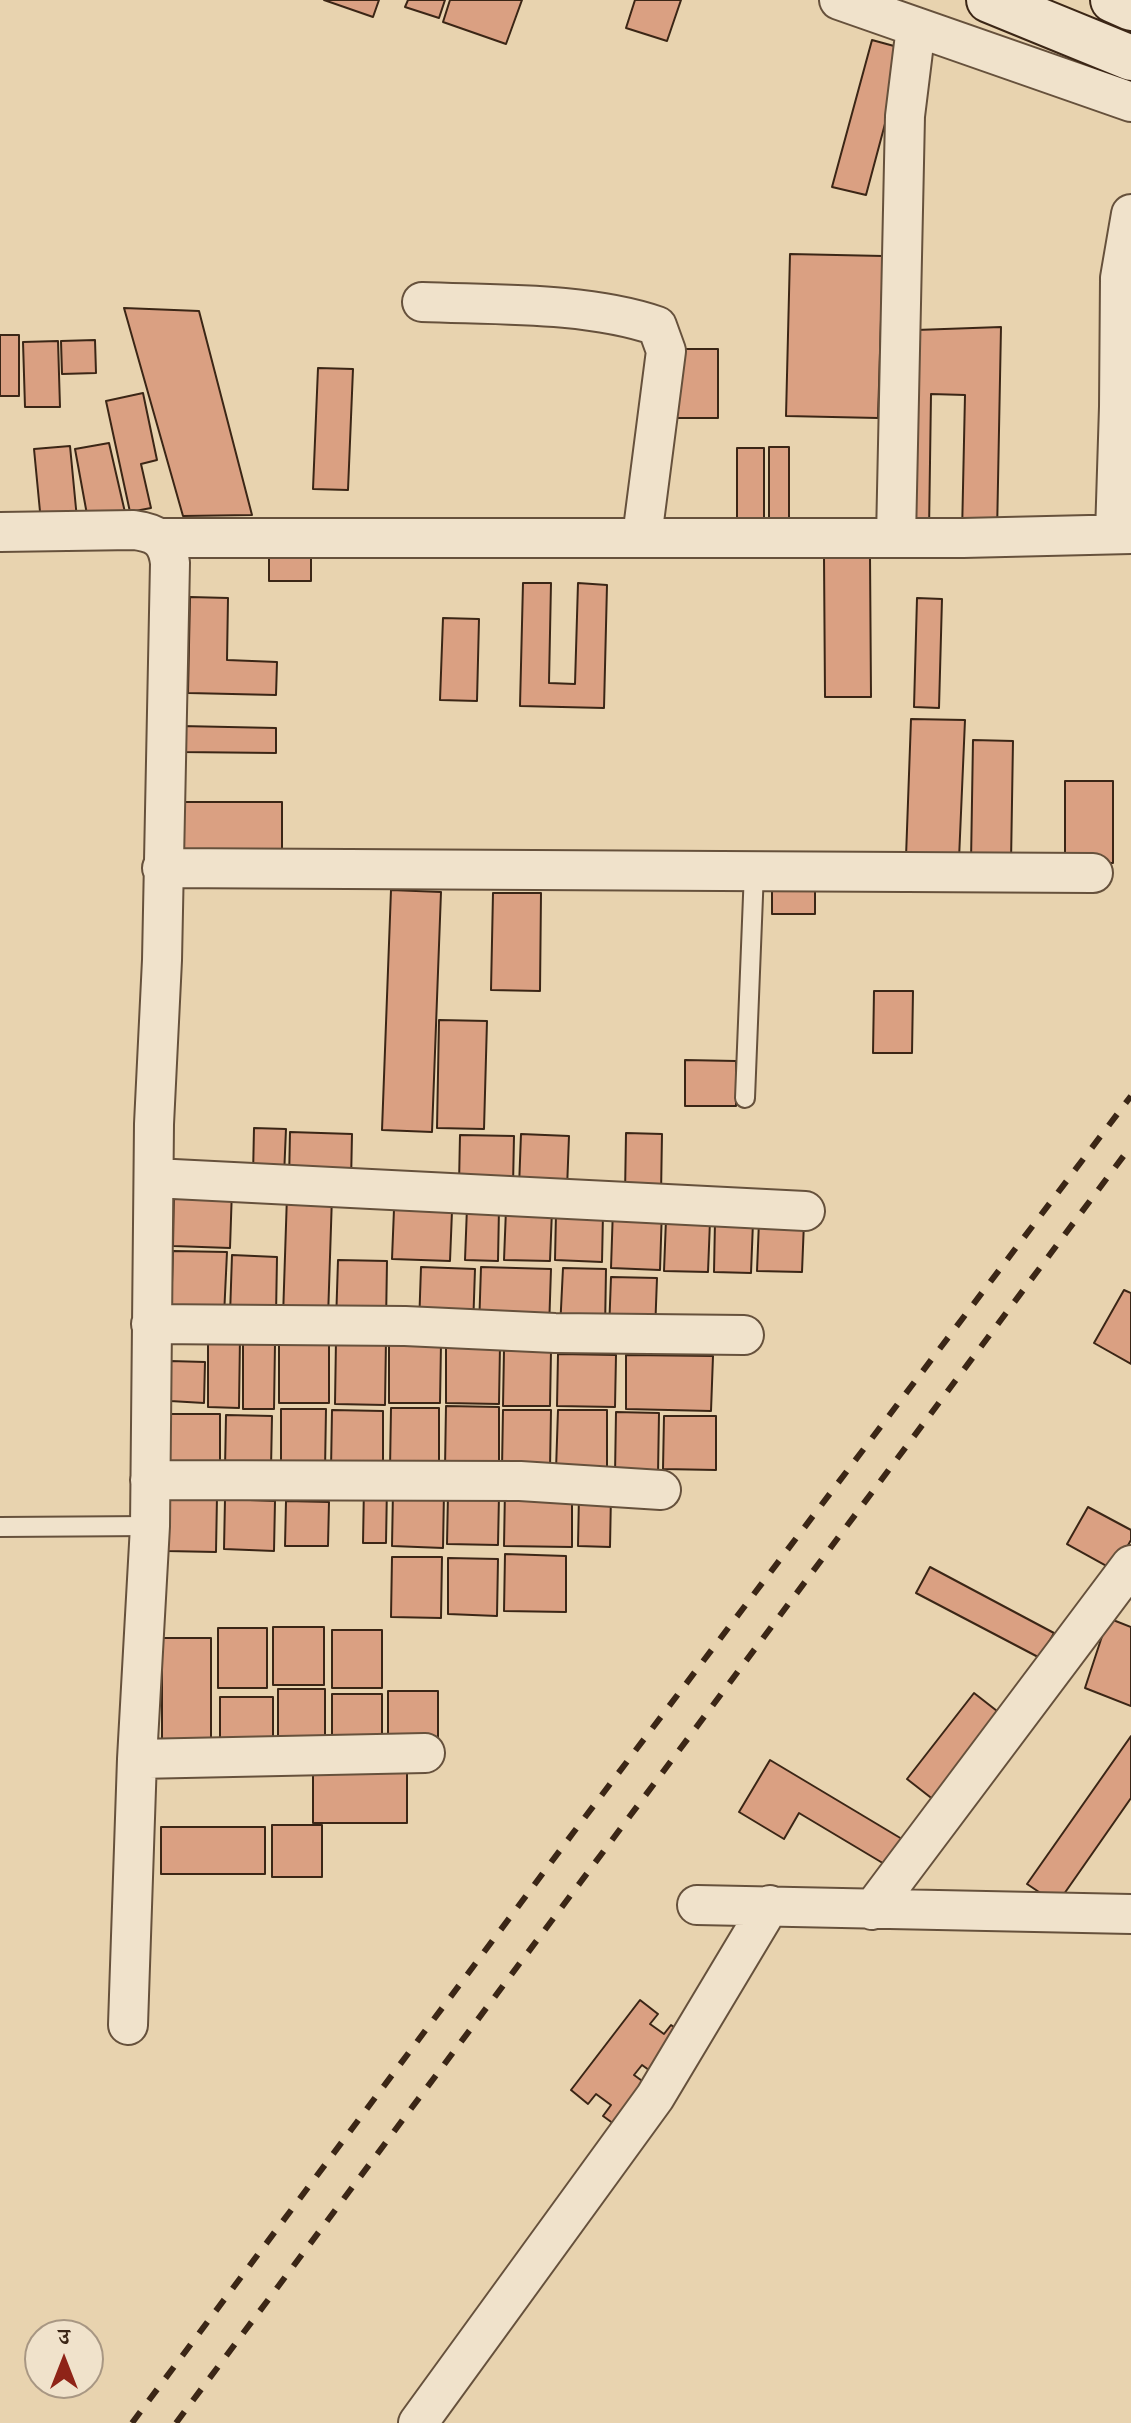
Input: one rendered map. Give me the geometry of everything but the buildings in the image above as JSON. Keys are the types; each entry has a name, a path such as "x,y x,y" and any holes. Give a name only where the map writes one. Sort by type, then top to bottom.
{"main road":[{"path":"989,0 1131,58"},
{"path":"1113,0 1131,8"}],"street":[{"path":"839,0 1131,102"},
{"path":"896,538 905,116 916,27"},
{"path":"0,532 134,530 151,532 162,538 896,538 1123,534 1119,407 1120,278 1131,214"},
{"path":"422,302 552,308 620,316 657,326 666,351 642,537"},
{"path":"128,2025 137,1759 150,1526 154,1124 162,960 170,563 169,552 162,538"},
{"path":"162,868 1093,873"},
{"path":"154,1178 805,1211"},
{"path":"151,1324 405,1326 555,1333 744,1335"},
{"path":"150,1480 520,1481 661,1490"},
{"path":"872,1910 1131,1565"},
{"path":"137,1759 425,1753"},
{"path":"697,1905 1131,1914"},
{"path":"418,2423 655,2097 770,1905"}],"lane":[{"path":"745,1098 754,871"},
{"path":"0,1527 150,1526"}],"railway":[{"path":"132,2423 573,1833 1131,1096"},
{"path":"176,2423 1131,1146"}]}
